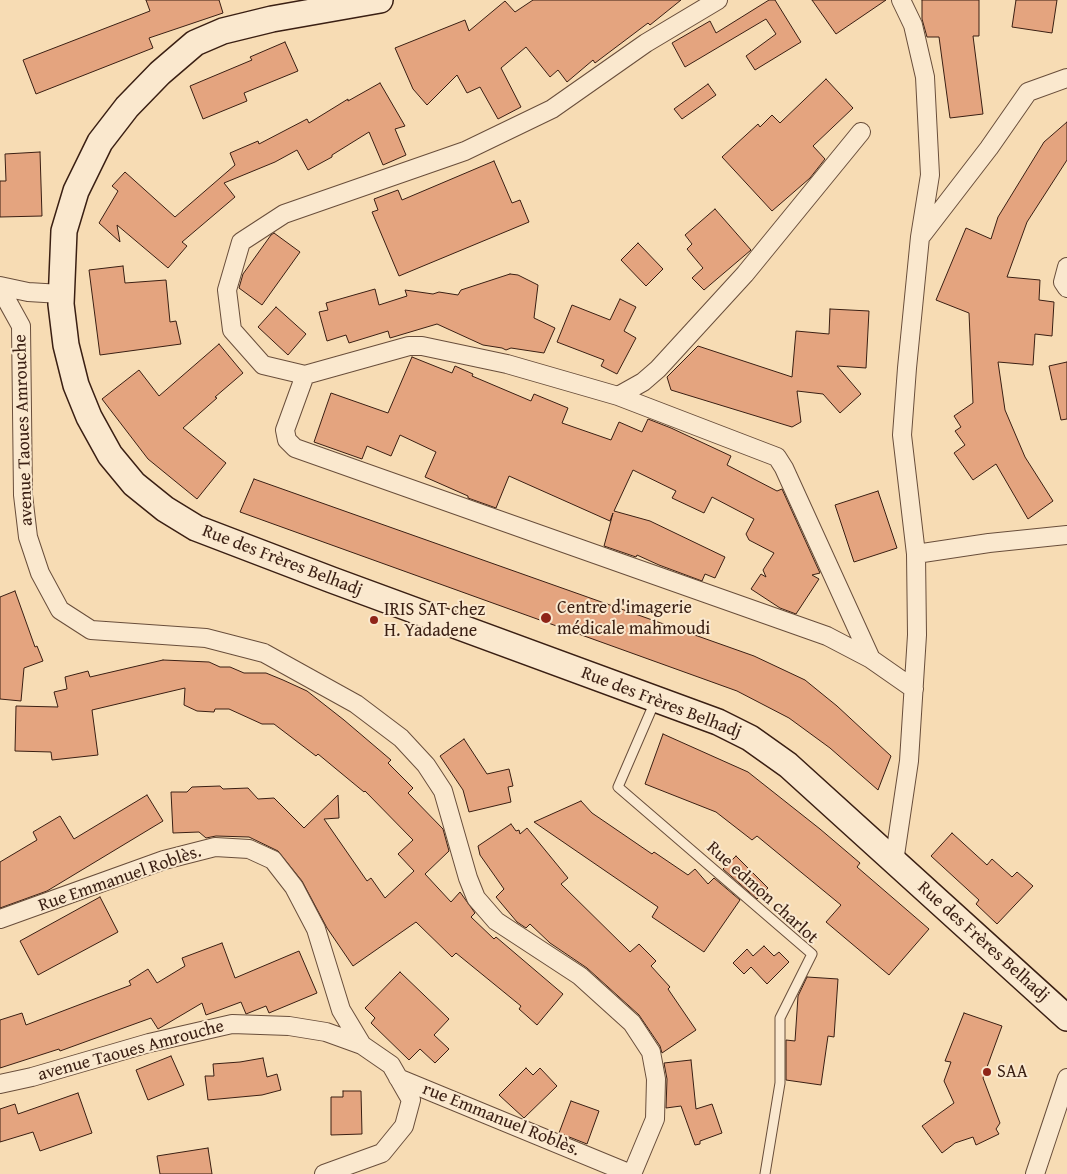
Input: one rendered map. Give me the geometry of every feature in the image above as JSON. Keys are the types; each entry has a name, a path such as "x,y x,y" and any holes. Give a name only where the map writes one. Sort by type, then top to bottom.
{"main road":[{"name":"Rue des Frères Belhadj","path":"380,0 272,19 223,32 195,44 160,73 127,107 100,142 76,191 64,231 61,304 66,344 76,385 89,417 110,455 134,484 165,510 196,528 718,722 750,738 788,766 1067,1018"}],"street":[{"path":"718,0 646,43 552,109 465,151 284,214 241,242 227,290 232,330 263,365 304,375 409,346 422,346 507,364 618,396 777,457 784,468 871,659"},
{"path":"894,862 909,761 917,636 916,554 902,435 906,368 920,238 930,175 925,77 913,26 901,0"},
{"path":"920,238 989,148 1028,92 1067,78"},
{"path":"618,396 638,386 658,369 738,282 861,132"},
{"path":"1067,267 1063,282 1067,288"},
{"path":"0,286 28,292 61,294"},
{"name":"avenue Taoues Amrouche","path":"0,292 22,326 23,495 28,537 40,573 60,610 91,630 206,638 264,653 356,704 400,738 426,765 443,791 468,878 476,898 496,921 580,976 632,1022 651,1052 656,1079 655,1119 632,1174"},
{"path":"304,375 285,430 287,440 295,448 827,636 871,659 914,689"},
{"path":"916,554 988,543 1067,535"},
{"name":"Rue Emmanuel Roblès.","path":"0,919 164,860 215,847 249,849 273,860 294,887 316,929 341,1010 362,1045"},
{"name":"avenue Taoues Amrouche","path":"0,1084 32,1077 149,1043 232,1024 289,1026 326,1032 362,1045 391,1066 411,1100 404,1126 382,1153 324,1174"},
{"name":"rue Emmanuel Roblès.","path":"398,1078 632,1174"},
{"path":"1035,1174 1067,1078"}],"lane":[{"name":"Rue edmon charlot","path":"656,699 618,787 812,954 780,1018 780,1082 765,1174"}],"building":[{"path":"146,0 219,0 223,13 149,38 153,48 36,94 23,60 150,11"},
{"path":"533,0 681,0 650,25 648,23 595,63 593,60 567,82 558,70 550,77 526,47 501,68 521,107 498,119 480,87 467,93 457,75 427,105 413,89 395,48 465,20 469,31 505,1 515,12"},
{"path":"769,0 775,0 801,42 755,70 746,56 776,34 766,19 685,67 672,43 710,21 716,33"},
{"path":"812,0 886,0 836,34"},
{"path":"922,0 979,0 979,36 973,36 983,114 950,118 939,37 927,37 922,19"},
{"path":"1016,0 1057,0 1052,33 1012,27"},
{"path":"285,42 298,71 244,93 247,101 203,119 190,86 252,60 250,57"},
{"path":"826,79 853,108 813,146 825,159 810,178 772,211 722,157 758,124 760,127 772,115 780,123"},
{"path":"380,83 405,126 395,129 406,155 383,165 369,132 332,155 332,157 308,170 297,150 275,162 224,183 235,197 182,242 187,246 168,268 117,225 120,242 99,223 118,191 112,186 125,172 175,217 235,165 230,153 258,141 259,144 307,119 309,123 348,99 348,101"},
{"path":"708,84 716,95 682,119 674,109"},
{"path":"1067,122 1067,160 1027,222 1007,277 1040,280 1039,300 1054,302 1052,336 1035,334 1033,365 998,362 1005,410 1025,457 1053,501 1028,519 996,464 973,480 954,453 965,445 955,431 961,427 954,416 973,403 969,313 936,300 966,228 991,239 998,217 1044,142"},
{"path":"40,152 42,216 0,217 0,181 6,181 5,154"},
{"path":"494,161 512,203 520,200 529,222 399,276 372,212 378,210 374,199 398,190 402,200"},
{"path":"715,209 751,250 704,290 692,278 703,268 687,249 692,244 685,235"},
{"path":"274,233 300,252 262,305 239,288 243,274"},
{"path":"638,243 663,269 646,286 621,260"},
{"path":"123,266 125,283 166,280 170,322 176,321 181,344 100,355 89,270"},
{"path":"510,274 518,275 538,285 534,318 555,328 544,353 511,348 506,350 483,345 437,324 390,338 388,331 349,343 346,335 327,341 319,312 328,310 326,303 375,289 379,305 407,296 405,290 458,295 461,290"},
{"path":"620,299 636,307 624,331 636,338 617,374 601,366 604,360 557,342 572,305 610,320"},
{"path":"276,307 306,334 288,355 258,327"},
{"path":"830,309 869,311 866,368 837,366 861,394 840,413 823,394 797,391 801,422 792,427 671,390 667,377 698,346 792,377 796,331 829,334"},
{"path":"219,344 243,373 183,428 226,463 197,499 148,459 102,399 139,370 159,396"},
{"path":"412,357 452,373 455,366 473,374 472,376 531,401 534,394 568,408 562,423 611,440 619,422 642,432 648,419 731,456 727,465 777,491 782,489 820,573 812,575 819,579 796,614 780,608 751,589 761,574 766,577 763,570 774,553 749,540 746,534 754,519 712,497 704,513 672,498 676,491 633,470 614,511 650,521 725,557 715,578 705,574 702,581 637,555 636,557 604,546 613,513 610,521 509,476 496,508 468,498 468,496 425,477 436,452 400,435 391,456 367,446 362,459 314,442 331,393 388,413"},
{"path":"1067,362 1067,419 1061,420 1049,366"},
{"path":"254,479 754,656 805,680 837,706 891,756 878,790 830,748 789,718 737,691 240,512"},
{"path":"878,491 897,548 854,562 835,505"},
{"path":"15,591 35,647 37,646 43,661 24,668 21,701 0,699 0,597"},
{"path":"163,660 209,662 220,667 230,667 244,673 266,673 283,680 307,691 391,760 388,763 413,788 408,793 443,829 449,851 425,874 451,902 460,892 475,913 471,917 494,939 496,937 563,994 537,1025 519,1009 521,1006 456,953 452,957 416,922 353,966 327,928 302,881 278,851 249,837 216,836 206,838 199,832 173,833 171,792 187,792 192,787 248,788 258,799 274,798 304,828 338,795 339,818 324,819 367,881 371,878 385,898 414,871 398,854 413,840 365,791 318,754 316,756 274,724 262,724 229,709 215,709 214,712 197,711 184,705 185,688 92,710 98,755 52,760 51,752 15,751 16,706 58,707 54,692 67,689 65,677 88,671 90,677"},
{"path":"663,734 748,772 860,863 857,867 929,929 889,975 826,922 841,905 757,836 752,840 716,812 645,784"},
{"path":"464,739 487,774 509,769 513,786 508,787 511,802 469,812 463,790 440,756"},
{"path":"147,795 163,821 47,891 0,908 0,862 37,840 33,832 60,816 74,839"},
{"path":"581,801 592,813 652,854 654,852 688,875 695,869 708,884 714,878 740,900 704,952 652,917 658,907 534,822"},
{"path":"511,824 516,831 519,830 520,834 527,828 568,878 561,884 630,952 639,944 656,961 651,966 670,987 668,989 696,1030 662,1053 660,1046 639,1015 587,968 550,943 530,924 526,928 517,922 496,897 504,889 480,855 478,846"},
{"path":"952,833 987,865 992,859 1012,877 1017,872 1033,886 997,924 976,904 979,900 931,856"},
{"path":"736,856 768,888 757,899 723,869"},
{"path":"100,897 118,932 38,975 20,941"},
{"path":"222,943 235,978 299,951 317,993 269,1013 266,1006 246,1014 241,1002 206,1015 202,1003 158,1029 151,1018 60,1051 59,1049 0,1068 0,1020 22,1013 26,1025 131,985 129,981 148,969 157,983 185,966 182,958"},
{"path":"764,946 774,956 779,952 789,962 767,984 751,967 744,974 733,963 747,949 753,956"},
{"path":"400,972 449,1019 434,1035 449,1049 435,1063 420,1049 409,1060 371,1023 375,1018 365,1008"},
{"path":"807,977 838,979 834,1037 828,1036 821,1085 786,1080 786,1040 795,1041 798,996"},
{"path":"964,1013 1002,1026 983,1078 1000,1123 996,1129 999,1134 976,1145 973,1137 955,1143 942,1153 922,1126 954,1103 944,1081 951,1062 945,1061"},
{"path":"171,1056 184,1085 148,1100 136,1070"},
{"path":"263,1058 267,1077 277,1074 281,1090 262,1095 208,1100 205,1076 214,1076 213,1064"},
{"path":"691,1060 696,1109 712,1104 722,1133 700,1141 700,1144 695,1145 681,1106 666,1108 667,1079 664,1063"},
{"path":"526,1068 533,1075 540,1068 557,1086 524,1118 499,1095"},
{"path":"343,1091 361,1091 362,1134 331,1135 331,1097 343,1097"},
{"path":"78,1093 92,1133 40,1151 33,1132 0,1142 0,1109 15,1104 18,1114"},
{"path":"571,1101 599,1111 587,1144 559,1133"},
{"path":"208,1148 212,1174 160,1174 157,1156"}],"place":[{"name":"Centre d'imagerie médicale mahmoudi","path":"546,618"},
{"name":"IRIS SAT chez H. Yadadene","path":"374,620"},
{"name":"SAA","path":"987,1072"}]}
